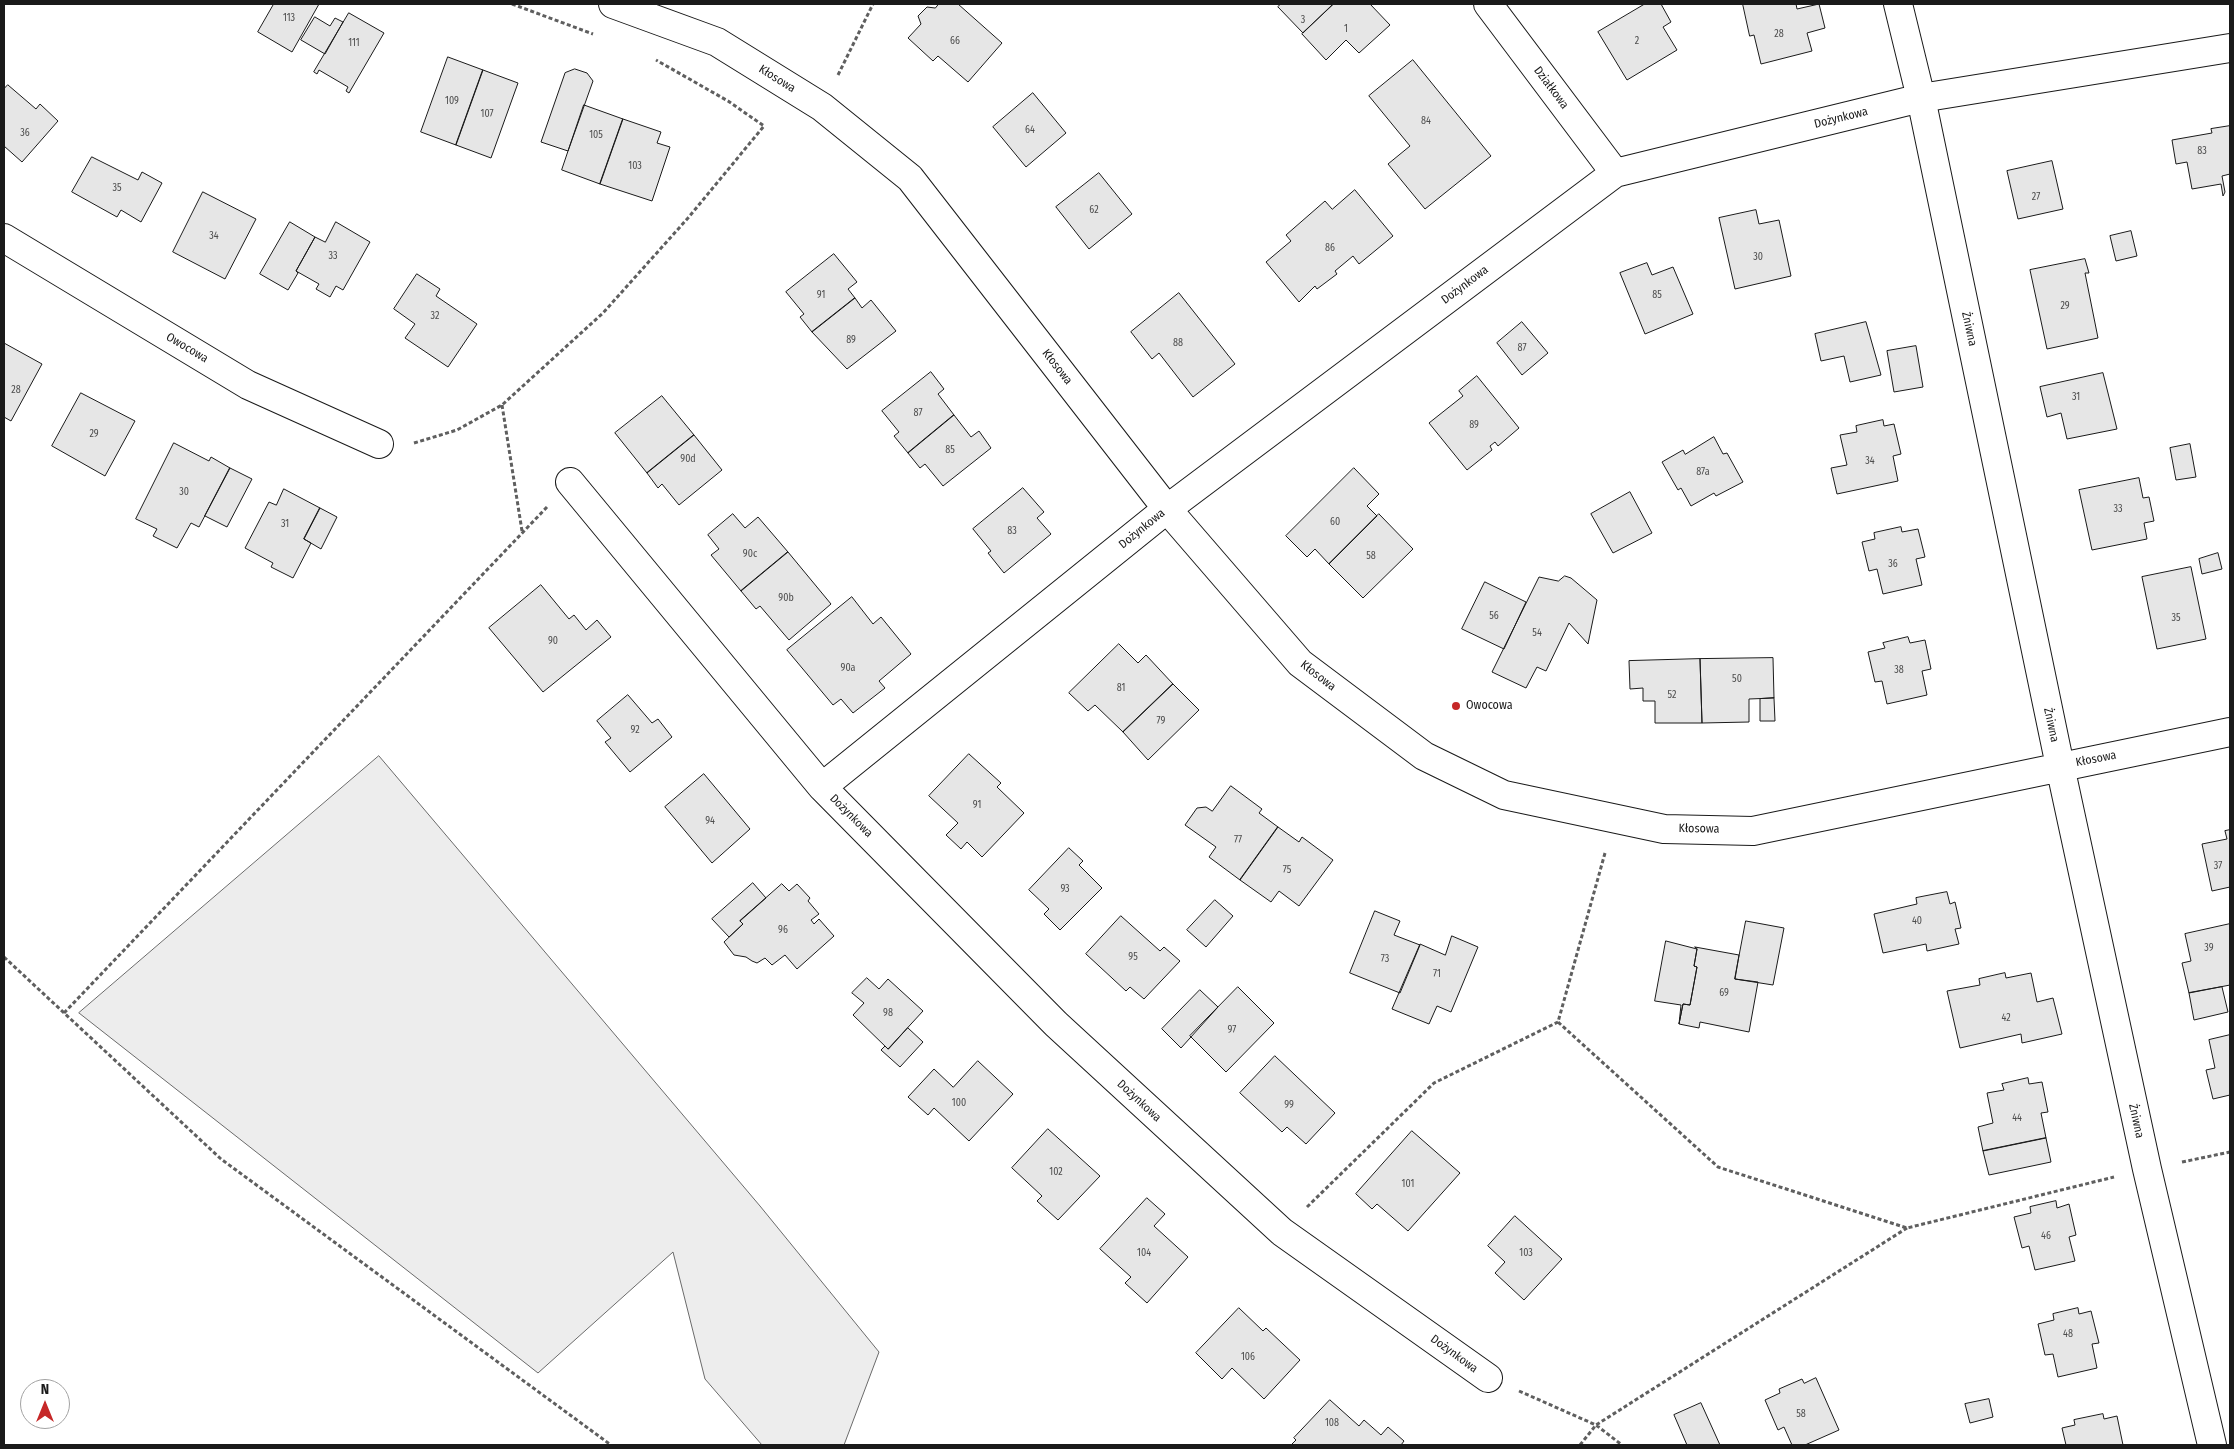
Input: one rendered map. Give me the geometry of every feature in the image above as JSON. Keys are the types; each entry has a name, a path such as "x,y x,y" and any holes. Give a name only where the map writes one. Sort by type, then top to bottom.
{"street":[{"name":"Kłosowa","path":"613,4 717,42 822,107 910,178 1167,509 1300,663 1424,756 1504,795 1664,829 1753,831 2230,732"},
{"name":"Działkowa","path":"1488,4 1615,173"},
{"name":"Żniwna","path":"1898,4 1921,98 2146,1169 2212,1445"},
{"name":"Dożynkowa","path":"822,787 1167,509 1615,173 1921,98 2230,48"},
{"name":"Owocowa","path":"4,238 248,385 378,444"},
{"name":"Dożynkowa","path":"570,482 822,787 1056,1024 1282,1232 1488,1378"}],"path":[{"path":"512,4 595,35"},
{"path":"822,107 873,4"},
{"path":"378,444 417,443 458,430 502,405 603,313 688,218 764,126 667,64 649,57"},
{"path":"502,405 523,532"},
{"path":"64,1013 570,482"},
{"path":"1282,1232 1434,1083 1558,1022 1615,819"},
{"path":"4,957 221,1159 610,1445"},
{"path":"1558,1022 1718,1167 1907,1228"},
{"path":"1580,1445 1596,1425 1907,1228 2146,1169 2230,1152"},
{"path":"1488,1378 1596,1425 1622,1445"}],"shaded area":[{"path":"379,756 760,1206 879,1352 844,1445 762,1445 705,1379 673,1252 538,1373 79,1013"}],"building":[{"path":"274,4 319,4 292,52 258,32"},
{"path":"939,4 958,4 1002,43 968,82 938,56 933,61 908,38 921,24 918,16 927,7 935,8"},
{"path":"1281,4 1333,4 1303,33 1278,7"},
{"path":"1334,4 1370,4 1390,25 1359,53 1346,40 1326,60 1302,34"},
{"path":"1645,4 1661,4 1671,22 1663,27 1677,50 1627,80 1598,32"},
{"path":"1743,4 1796,4 1797,9 1819,4 1825,28 1807,33 1812,51 1761,64 1754,35 1750,36"},
{"path":"349,13 384,33 349,93 346,91 348,87 319,70 317,74 314,72"},
{"path":"315,17 330,26 335,18 343,22 325,54 301,40"},
{"path":"448,57 483,70 456,145 421,132"},
{"path":"1413,60 1491,156 1425,209 1388,164 1410,146 1369,96"},
{"path":"575,69 587,73 593,81 568,151 541,142 565,73"},
{"path":"483,70 518,83 491,158 456,145"},
{"path":"8,85 36,109 40,104 58,121 22,162 4,146 4,89"},
{"path":"1033,93 1066,133 1026,167 993,127"},
{"path":"584,105 623,119 600,184 562,170"},
{"path":"623,119 661,132 657,143 670,147 652,201 600,184"},
{"path":"2230,126 2230,174 2222,176 2225,192 2223,196 2221,184 2192,189 2187,162 2176,164 2172,140 2212,133 2211,129"},
{"path":"92,157 138,180 142,172 162,183 141,222 121,210 117,217 72,192"},
{"path":"2052,161 2063,209 2018,219 2007,171"},
{"path":"1099,173 1132,214 1089,249 1056,207"},
{"path":"1355,190 1393,236 1359,264 1353,256 1335,271 1337,274 1317,289 1315,286 1299,302 1266,262 1291,241 1286,235 1325,201 1332,209"},
{"path":"203,192 256,219 225,279 173,252"},
{"path":"1756,210 1759,224 1779,220 1791,276 1735,289 1719,218"},
{"path":"290,222 315,237 288,290 260,274"},
{"path":"336,222 370,242 343,290 336,286 330,297 316,289 319,284 296,271 315,237 325,242"},
{"path":"2131,231 2137,256 2116,261 2110,236"},
{"path":"834,254 857,282 848,289 855,298 812,332 800,317 804,314 786,292"},
{"path":"2085,259 2089,273 2085,273 2098,338 2047,349 2030,270"},
{"path":"1647,263 1652,275 1673,267 1693,314 1645,334 1620,273"},
{"path":"417,274 440,289 436,296 477,324 448,367 405,338 415,324 394,309"},
{"path":"1179,293 1235,364 1193,397 1159,353 1152,359 1131,332"},
{"path":"855,298 862,308 871,300 896,331 847,369 812,332"},
{"path":"1522,322 1548,353 1522,375 1497,343"},
{"path":"1866,322 1881,375 1850,382 1844,356 1821,361 1815,334"},
{"path":"4,343 42,364 11,421 4,417"},
{"path":"1916,346 1923,387 1894,392 1887,351"},
{"path":"931,372 944,389 938,394 954,415 908,453 894,436 899,432 882,411"},
{"path":"2103,373 2117,429 2067,439 2061,413 2047,417 2040,387"},
{"path":"1477,376 1519,428 1498,446 1495,442 1490,446 1492,450 1467,470 1429,423 1463,396 1459,391"},
{"path":"81,393 135,421 105,476 52,446"},
{"path":"662,396 694,435 647,473 615,433"},
{"path":"954,415 971,437 979,431 991,448 943,486 925,464 920,468 908,453"},
{"path":"1883,420 1884,426 1894,424 1901,454 1893,456 1898,481 1837,494 1831,468 1847,465 1840,435 1857,432 1856,426"},
{"path":"694,435 722,470 679,505 662,484 658,488 647,473"},
{"path":"1714,437 1723,454 1727,453 1743,482 1716,496 1714,493 1691,506 1681,488 1678,490 1662,462 1683,450 1685,454"},
{"path":"174,443 209,461 211,457 230,468 199,527 191,523 177,548 153,536 157,529 136,519"},
{"path":"2190,444 2196,477 2176,480 2170,448"},
{"path":"230,468 252,479 227,527 205,516"},
{"path":"1354,468 1379,494 1367,506 1377,516 1329,564 1315,549 1307,557 1286,536"},
{"path":"2139,478 2143,498 2149,497 2154,521 2144,523 2147,539 2092,550 2079,490"},
{"path":"1023,488 1044,512 1037,518 1051,534 1004,573 988,553 991,551 973,529"},
{"path":"284,489 320,508 304,539 311,543 293,578 271,567 273,563 245,548 269,502 276,505"},
{"path":"1630,492 1652,533 1613,553 1591,514"},
{"path":"320,508 337,517 321,549 304,539"},
{"path":"733,514 745,528 758,517 788,552 741,591 711,555 719,549 708,535"},
{"path":"1379,514 1413,549 1363,598 1329,564"},
{"path":"1901,527 1902,532 1918,529 1925,557 1916,559 1922,585 1883,594 1877,569 1869,571 1862,542 1875,539 1874,533"},
{"path":"788,552 831,604 789,640 760,606 756,609 741,591"},
{"path":"2218,553 2222,569 2202,574 2199,559"},
{"path":"2191,567 2206,639 2157,649 2142,577"},
{"path":"1565,576 1571,578 1597,600 1588,644 1569,623 1546,671 1537,667 1526,688 1492,672 1539,577 1558,581"},
{"path":"1485,582 1526,602 1504,649 1462,629"},
{"path":"541,585 569,619 574,615 586,630 597,620 611,637 543,692 489,628"},
{"path":"852,597 873,624 881,617 911,654 879,681 885,688 853,713 841,699 833,705 787,650"},
{"path":"1908,637 1910,643 1925,640 1931,669 1922,671 1927,695 1887,704 1882,681 1875,682 1868,652 1885,648 1883,643"},
{"path":"1119,644 1138,663 1146,655 1173,684 1123,732 1095,705 1088,711 1069,693"},
{"path":"1773,658 1774,698 1749,699 1749,722 1702,723 1700,659"},
{"path":"1700,659 1702,723 1655,723 1655,701 1643,701 1643,688 1630,689 1629,661"},
{"path":"1173,684 1199,710 1148,760 1123,732"},
{"path":"628,695 652,723 658,719 672,737 630,772 605,742 611,738 597,721"},
{"path":"1774,698 1775,721 1760,721 1760,699"},
{"path":"969,754 1001,783 997,787 1024,813 982,857 967,842 961,849 946,835 958,823 929,796"},
{"path":"704,774 750,829 712,863 665,807"},
{"path":"1231,786 1262,809 1259,813 1278,827 1240,880 1209,857 1216,847 1185,825 1197,808 1206,807 1212,811"},
{"path":"1278,827 1299,842 1302,837 1333,860 1299,906 1279,891 1271,902 1240,880"},
{"path":"2230,830 2230,887 2212,891 2202,844 2227,839 2225,831"},
{"path":"1069,848 1083,861 1079,865 1102,888 1060,930 1044,914 1049,909 1029,890"},
{"path":"753,883 766,898 740,921 743,924 729,937 712,919"},
{"path":"782,884 789,891 797,884 810,898 808,901 819,914 811,920 814,924 819,919 834,936 797,969 785,955 772,965 765,958 757,963 746,957 734,955 724,942 743,924 740,921"},
{"path":"1947,892 1950,904 1955,902 1961,928 1955,929 1959,944 1927,951 1926,944 1883,953 1874,914 1917,904 1916,898"},
{"path":"1215,900 1233,916 1206,947 1187,930"},
{"path":"1375,911 1400,921 1394,935 1420,945 1400,993 1350,973"},
{"path":"1121,916 1160,951 1164,947 1180,961 1144,999 1130,987 1126,991 1086,954"},
{"path":"1746,921 1784,928 1773,985 1735,979"},
{"path":"2230,924 2230,985 2189,993 2182,963 2191,961 2185,934"},
{"path":"1452,936 1478,947 1451,1012 1437,1006 1429,1024 1392,1009 1420,944 1445,955"},
{"path":"1666,941 1697,949 1694,966 1697,967 1690,1005 1683,1004 1679,1024 1681,1005 1655,1001"},
{"path":"1695,947 1739,955 1735,979 1758,982 1749,1032 1700,1022 1699,1028 1679,1024 1683,1004 1690,1005 1697,967 1694,966 1697,949"},
{"path":"2005,973 2006,978 2031,973 2037,1002 2053,998 2062,1034 2022,1043 2021,1034 1960,1048 1947,991 1980,985 1979,979"},
{"path":"867,978 879,989 888,979 923,1011 888,1049 853,1015 864,1003 852,993"},
{"path":"1238,987 1274,1023 1226,1072 1190,1036"},
{"path":"2222,987 2228,1012 2194,1020 2189,993"},
{"path":"1200,990 1218,1007 1181,1048 1162,1029"},
{"path":"908,1028 923,1042 900,1067 881,1050 885,1046 888,1049"},
{"path":"2230,1035 2230,1095 2213,1099 2206,1070 2215,1068 2209,1040"},
{"path":"1275,1056 1335,1113 1306,1144 1287,1127 1282,1132 1240,1093"},
{"path":"978,1061 1013,1094 969,1141 934,1108 928,1115 908,1097 934,1069 953,1087"},
{"path":"2028,1078 2029,1084 2042,1082 2048,1112 2041,1113 2046,1138 1983,1151 1978,1127 1993,1123 1987,1093 2004,1090 2002,1084"},
{"path":"1048,1129 1100,1176 1058,1220 1037,1201 1042,1196 1012,1168"},
{"path":"1412,1131 1460,1173 1408,1231 1377,1204 1372,1209 1356,1194"},
{"path":"2046,1138 2051,1162 1989,1175 1983,1151"},
{"path":"1147,1198 1165,1214 1154,1226 1188,1257 1147,1303 1125,1283 1131,1277 1100,1249"},
{"path":"2056,1201 2057,1208 2069,1204 2076,1235 2069,1237 2075,1261 2035,1270 2029,1246 2022,1248 2014,1217 2031,1213 2030,1207"},
{"path":"1515,1216 1562,1259 1524,1300 1495,1273 1505,1262 1488,1246"},
{"path":"1239,1308 1263,1331 1266,1328 1300,1360 1264,1399 1232,1368 1222,1379 1196,1353"},
{"path":"2078,1308 2079,1314 2091,1311 2099,1343 2092,1344 2097,1368 2058,1377 2053,1354 2045,1355 2038,1324 2054,1320 2053,1314"},
{"path":"1816,1378 1839,1430 1805,1445 1792,1445 1784,1427 1778,1430 1765,1400 1780,1393 1779,1389 1802,1379 1804,1383"},
{"path":"1989,1399 1993,1417 1970,1423 1965,1404"},
{"path":"1330,1400 1359,1426 1364,1420 1381,1435 1388,1427 1404,1441 1401,1445 1291,1445 1296,1440 1294,1438"},
{"path":"1701,1403 1720,1445 1687,1445 1674,1415"},
{"path":"2103,1414 2104,1419 2117,1416 2123,1445 2066,1445 2062,1428 2075,1425 2074,1420"}],"place":[{"name":"Owocowa","path":"1456,706"}]}
